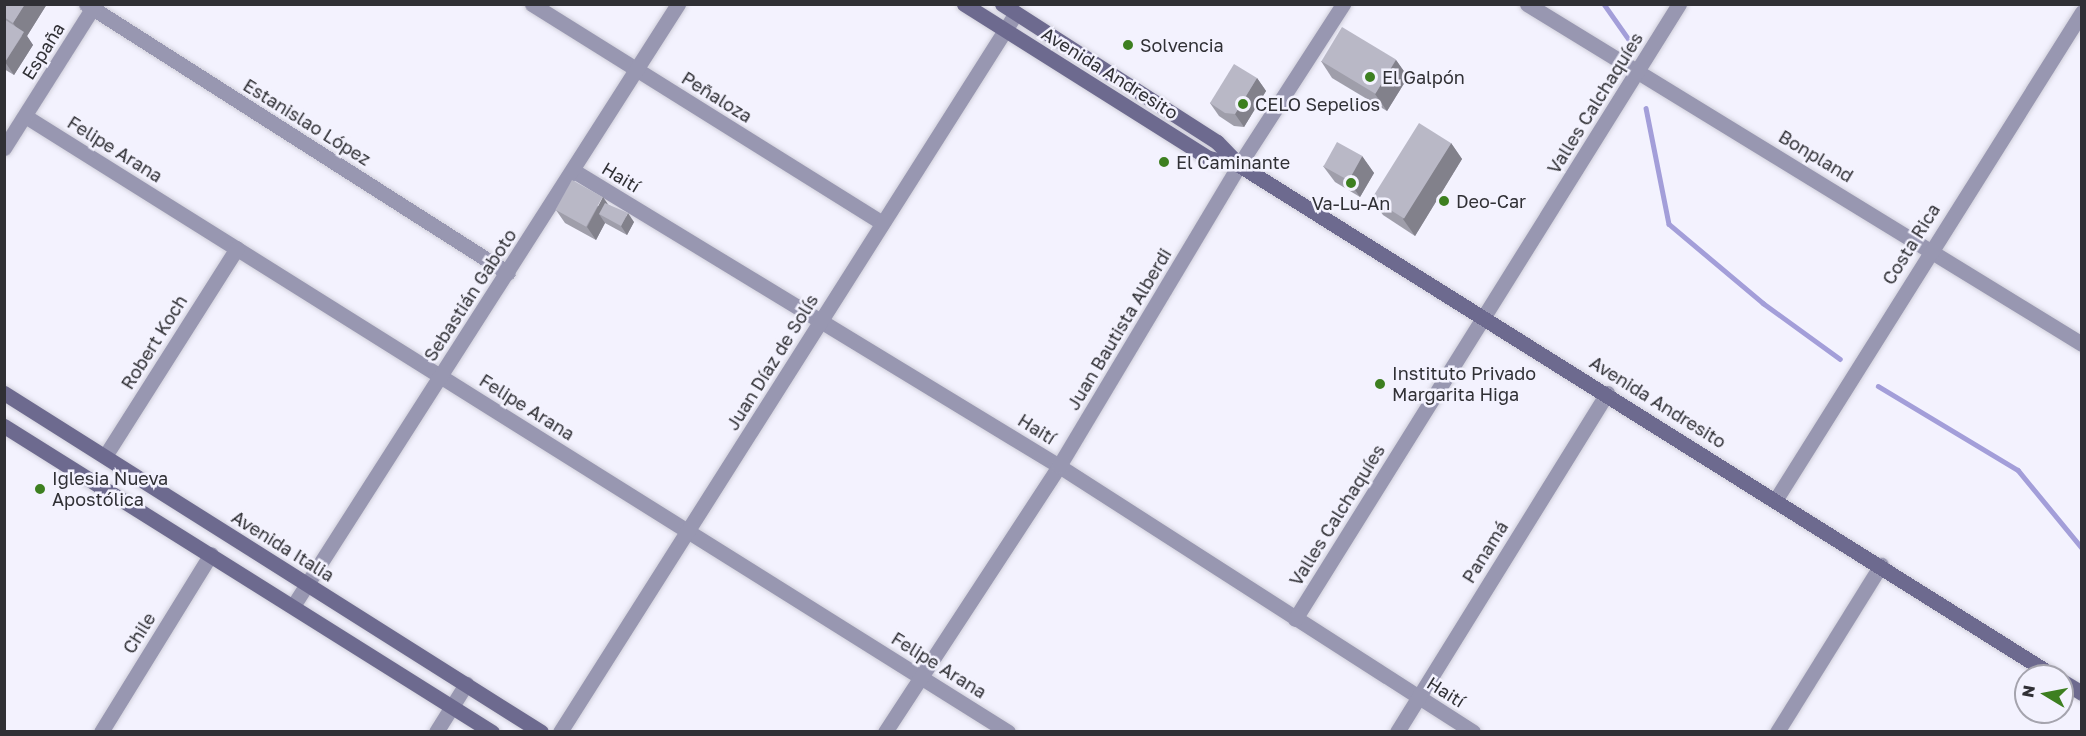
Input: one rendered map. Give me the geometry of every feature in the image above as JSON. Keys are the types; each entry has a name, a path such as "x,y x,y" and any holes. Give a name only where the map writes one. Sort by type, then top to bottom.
{"main road":[{"name":"Avenida Andresito","path":"964,4 1209,158 1239,165"},
{"name":"Avenida Andresito","path":"1002,4 1217,142 1239,165 1608,393 2035,664"},
{"name":"Avenida Italia","path":"4,393 541,732"},
{"path":"4,426 492,732"}],"street":[{"name":"Peñaloza","path":"532,4 882,223"},
{"name":"Sebastián Gaboto","path":"293,606 574,171 678,4"},
{"name":"Juan Bautista Alberdi","path":"885,732 1059,466 1239,165 1343,4"},
{"name":"Bonpland","path":"1527,4 1930,248 2082,344"},
{"name":"Valles Calchaquíes","path":"1295,619 1680,4"},
{"path":"2076,4 2082,10"},
{"name":"España","path":"4,148 91,6"},
{"name":"Estanislao López","path":"91,6 508,273"},
{"name":"Costa Rica","path":"1776,499 1930,248 2082,10"},
{"name":"Juan Díaz de Solís","path":"560,732 1016,13"},
{"name":"Felipe Arana","path":"25,116 1008,732"},
{"name":"Haití","path":"574,171 1059,466 1473,732"},
{"name":"Robert Koch","path":"105,456 237,248"},
{"name":"Panamá","path":"1396,732 1608,393"},
{"name":"Chile","path":"101,732 211,554"},
{"path":"1777,732 1881,565"},
{"path":"436,732 466,684"}],"building":[{"path":"4,4 25,4 13,23 4,17"},
{"path":"4,19 24,32 5,62 4,62"},
{"path":"1342,27 1396,59 1375,94 1321,61"},
{"path":"1234,64 1257,78 1235,114 1225,113 1210,103"},
{"path":"1419,123 1451,143 1404,219 1372,198"},
{"path":"1337,142 1362,156 1349,181 1323,166"},
{"path":"572,180 603,197 586,227 556,210"},
{"path":"605,203 628,213 621,226 599,214"}],"waterway":[{"path":"1604,4 1630,41"},
{"path":"1646,108 1669,224 1763,303 1840,359"},
{"path":"1878,386 2018,470 2082,548"}],"place":[{"name":"Solvencia","path":"1128,45"},
{"name":"El Galpón","path":"1370,77"},
{"name":"CELO Sepelios","path":"1243,104"},
{"name":"El Caminante","path":"1164,162"},
{"name":"Va-Lu-An","path":"1351,183"},
{"name":"Deo-Car","path":"1444,201"},
{"name":"Instituto Privado Margarita Higa","path":"1380,384"},
{"name":"Iglesia Nueva Apostólica","path":"40,489"}]}
